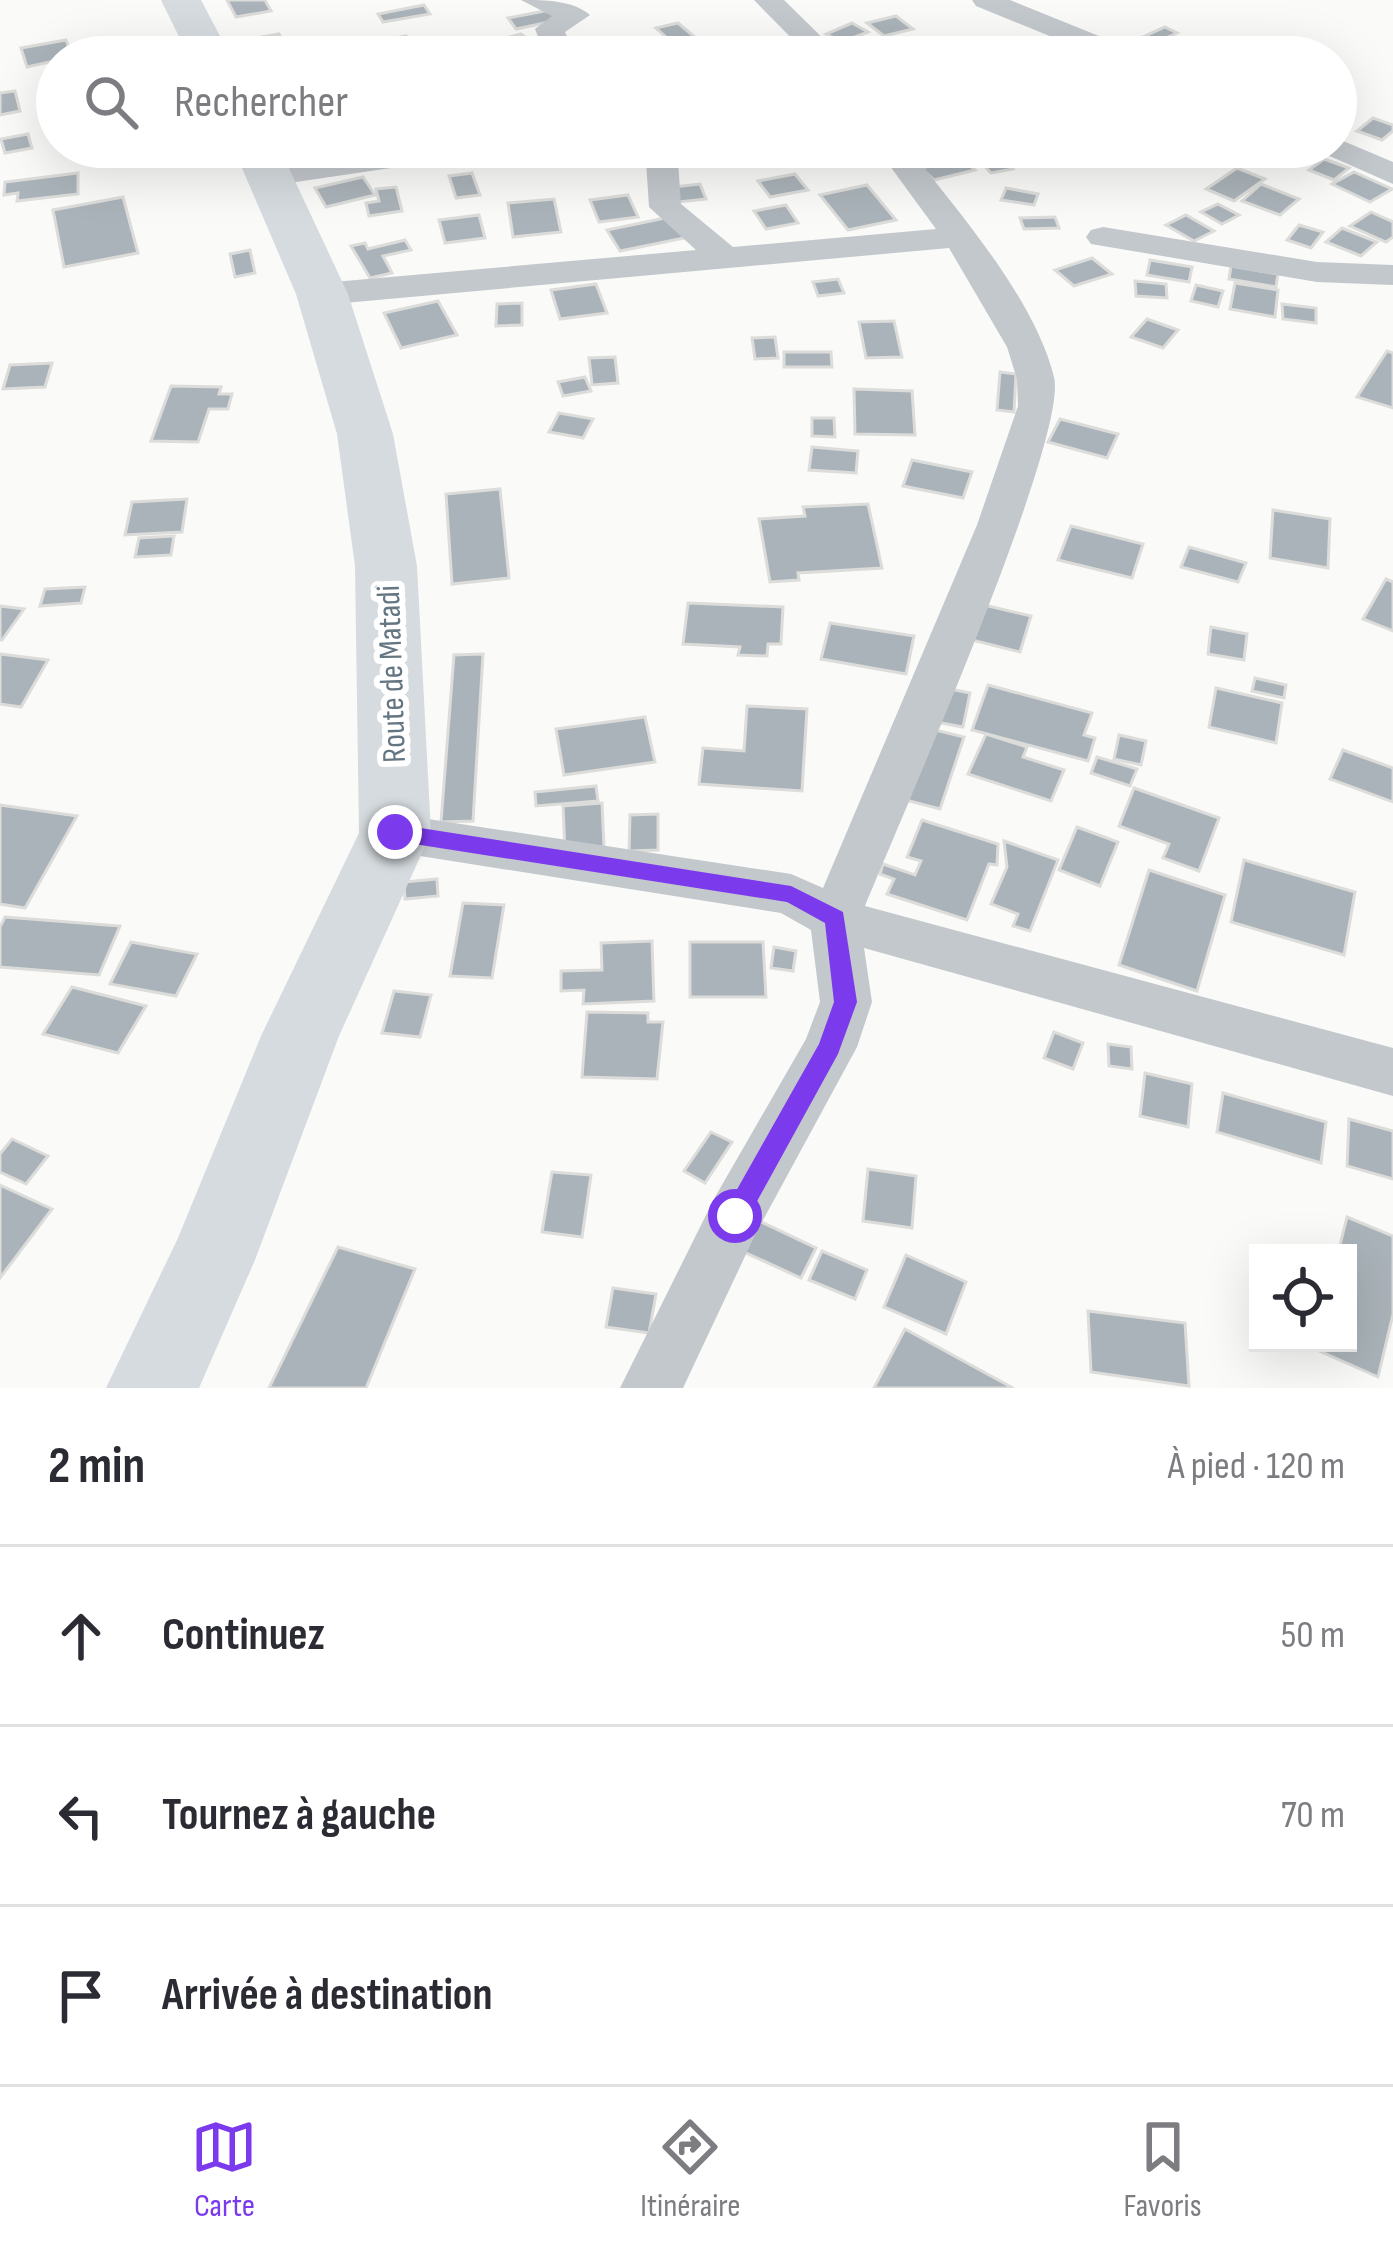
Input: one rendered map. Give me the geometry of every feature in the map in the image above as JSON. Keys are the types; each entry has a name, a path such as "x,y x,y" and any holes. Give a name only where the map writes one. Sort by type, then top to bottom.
{"highway":[{"path":"181,0 199,36"},
{"name":"Route de Matadi","path":"152,1388 212,1260 300,1036 395,832 386,566 365,434 322,294 265,168"}],"street":[{"path":"535,0 576,15 549,29 552,36"},
{"path":"768,0 805,36"},
{"path":"986,0 1074,36"},
{"path":"1357,157 1393,175"},
{"path":"662,168 665,207 723,256"},
{"path":"651,1388 735,1216 830,1047 845,1002 835,919 998,525 1040,390 1033,360 958,237 907,168"},
{"path":"322,294 958,237"},
{"path":"1102,237 1317,272 1393,275"},
{"path":"395,832 791,894 835,919 1393,1072"}],"building":[{"path":"227,0 265,0 271,11 236,17"},
{"path":"424,5 430,14 383,22 378,14"},
{"path":"555,9 563,19 516,29 508,18"},
{"path":"896,16 913,29 884,36 867,23"},
{"path":"678,23 693,36 665,36 656,28"},
{"path":"852,23 868,32 858,36 826,34"},
{"path":"1165,27 1177,33 1170,36 1145,36"},
{"path":"36,45 36,65 27,67 21,48"},
{"path":"15,91 20,111 0,115 0,93"},
{"path":"1373,118 1393,125 1393,131 1382,140 1357,131"},
{"path":"28,134 32,148 5,153 1,139"},
{"path":"921,168 975,170 934,180"},
{"path":"1237,168 1265,179 1234,201 1206,189"},
{"path":"1312,168 1349,168 1334,180"},
{"path":"1354,172 1392,189 1370,202 1332,184"},
{"path":"78,173 78,194 17,201 18,193 4,195 5,182"},
{"path":"472,173 480,195 456,198 449,176"},
{"path":"795,174 808,190 770,197 758,181"},
{"path":"363,177 375,195 326,207 315,188"},
{"path":"700,184 706,199 679,202 673,187"},
{"path":"1261,184 1299,199 1280,215 1242,201"},
{"path":"867,185 896,220 848,230 820,195"},
{"path":"396,187 402,211 369,216 366,203 379,201 376,189"},
{"path":"1006,188 1038,194 1034,205 1001,200"},
{"path":"628,195 638,217 599,222 590,200"},
{"path":"123,197 138,253 64,267 53,210"},
{"path":"554,199 561,232 513,237 508,203"},
{"path":"1218,204 1239,215 1222,224 1201,212"},
{"path":"786,205 798,223 766,229 754,211"},
{"path":"1371,212 1393,222 1393,237 1386,242 1350,226"},
{"path":"479,215 485,238 445,243 439,220"},
{"path":"1186,215 1214,231 1194,241 1166,225"},
{"path":"670,217 684,238 620,251 607,230"},
{"path":"1055,217 1059,228 1024,229 1020,218"},
{"path":"1299,225 1323,232 1311,248 1287,240"},
{"path":"1342,228 1377,242 1361,256 1326,242"},
{"path":"405,240 411,250 383,256 392,273 370,278 351,246 365,243 368,249"},
{"path":"250,250 255,273 235,277 230,254"},
{"path":"1092,258 1112,274 1074,286 1055,270"},
{"path":"1150,260 1192,267 1189,282 1147,275"},
{"path":"1231,266 1278,274 1276,287 1229,279"},
{"path":"838,279 844,293 818,296 813,282"},
{"path":"1135,281 1166,284 1167,298 1136,296"},
{"path":"1235,283 1278,290 1275,317 1230,309"},
{"path":"596,284 607,313 560,319 551,290"},
{"path":"1196,285 1223,291 1218,307 1191,301"},
{"path":"438,301 457,335 401,348 384,313"},
{"path":"522,303 522,325 496,326 497,304"},
{"path":"1282,304 1316,308 1316,323 1283,319"},
{"path":"1147,319 1178,330 1163,348 1131,337"},
{"path":"894,321 902,357 866,358 859,322"},
{"path":"775,337 778,358 755,359 752,338"},
{"path":"1387,351 1393,353 1393,408 1357,397"},
{"path":"784,352 831,352 832,367 784,367"},
{"path":"615,357 618,383 592,385 589,358"},
{"path":"52,363 45,387 3,389 10,365"},
{"path":"1000,372 1016,374 1014,412 997,410"},
{"path":"585,377 591,391 563,396 558,382"},
{"path":"171,386 221,387 219,394 232,394 228,409 209,409 198,442 151,441"},
{"path":"854,389 912,391 915,435 855,434"},
{"path":"559,413 593,419 583,438 549,432"},
{"path":"812,418 834,418 835,437 812,436"},
{"path":"1060,419 1118,434 1107,458 1048,442"},
{"path":"812,447 858,451 856,473 809,470"},
{"path":"912,460 972,472 963,498 903,486"},
{"path":"500,489 509,578 452,584 446,494"},
{"path":"187,499 182,532 125,535 132,502"},
{"path":"868,504 882,568 798,573 799,580 770,582 759,519 805,516 803,507"},
{"path":"1273,510 1330,519 1328,568 1270,558"},
{"path":"1071,526 1143,544 1132,578 1058,560"},
{"path":"174,536 171,555 135,557 139,538"},
{"path":"1189,547 1246,563 1238,582 1181,567"},
{"path":"1386,579 1393,582 1393,631 1363,619"},
{"path":"85,587 81,603 40,606 45,589"},
{"path":"688,603 783,607 781,644 768,644 767,656 738,655 740,647 683,644"},
{"path":"980,604 1031,616 1020,652 968,639"},
{"path":"0,606 24,609 2,640 0,640"},
{"path":"830,623 914,636 906,674 821,659"},
{"path":"1211,627 1247,634 1244,660 1208,654"},
{"path":"0,654 48,660 21,707 0,704"},
{"path":"483,654 473,821 441,822 454,655"},
{"path":"1255,678 1286,685 1284,698 1252,691"},
{"path":"988,685 1092,713 1084,735 1095,738 1088,761 972,730"},
{"path":"945,688 970,693 963,727 936,722"},
{"path":"1216,688 1282,703 1276,743 1209,727"},
{"path":"747,706 807,709 802,791 699,784 703,748 744,751"},
{"path":"645,717 655,762 564,775 556,729"},
{"path":"927,728 964,737 940,809 902,799"},
{"path":"986,734 1027,747 1023,757 1064,770 1051,801 968,774"},
{"path":"1119,735 1146,741 1141,765 1114,759"},
{"path":"1343,750 1393,768 1393,802 1330,779"},
{"path":"1097,757 1137,769 1130,786 1091,773"},
{"path":"596,786 598,801 536,806 535,792"},
{"path":"1134,788 1219,818 1199,871 1163,858 1169,844 1119,826"},
{"path":"602,803 604,847 565,850 563,806"},
{"path":"0,805 77,816 25,908 0,904"},
{"path":"658,814 658,850 629,851 630,815"},
{"path":"922,820 998,844 997,865 989,864 967,920 887,894 894,879 880,874 883,864 915,875 921,861 907,857"},
{"path":"1077,827 1118,842 1100,886 1059,870"},
{"path":"1004,841 1058,860 1030,931 1013,926 1018,914 991,904 1007,867"},
{"path":"1244,860 1355,892 1344,955 1231,922"},
{"path":"1149,870 1225,895 1197,991 1119,965"},
{"path":"437,879 438,896 405,899 404,882"},
{"path":"463,903 504,905 492,978 450,976"},
{"path":"5,917 120,926 99,975 0,967 0,927"},
{"path":"652,941 654,1001 583,1004 584,990 561,991 561,971 602,970 601,943"},
{"path":"131,942 197,954 176,996 110,984"},
{"path":"690,942 763,942 766,997 690,997"},
{"path":"774,947 796,951 793,971 771,968"},
{"path":"72,987 146,1006 118,1053 43,1034"},
{"path":"394,991 431,995 420,1037 382,1033"},
{"path":"587,1012 648,1013 648,1022 663,1022 657,1079 582,1077"},
{"path":"1054,1032 1083,1043 1073,1069 1044,1058"},
{"path":"1108,1044 1131,1047 1132,1069 1109,1066"},
{"path":"1145,1073 1192,1084 1188,1127 1140,1116"},
{"path":"1223,1093 1326,1122 1321,1163 1217,1132"},
{"path":"1349,1119 1393,1131 1393,1179 1347,1166"},
{"path":"711,1132 732,1142 705,1183 684,1171"},
{"path":"12,1139 48,1156 26,1184 0,1172 0,1154"},
{"path":"868,1169 916,1176 912,1228 863,1221"},
{"path":"552,1172 591,1175 582,1237 542,1232"},
{"path":"0,1185 52,1209 0,1278"},
{"path":"751,1217 816,1248 801,1278 735,1248"},
{"path":"1347,1217 1393,1236 1393,1314 1378,1377 1322,1352 1357,1352 1357,1244 1340,1244"},
{"path":"338,1247 415,1269 366,1388 269,1388"},
{"path":"822,1251 867,1270 855,1299 809,1280"},
{"path":"906,1255 966,1282 946,1334 884,1307"},
{"path":"613,1288 656,1294 649,1333 606,1327"},
{"path":"1088,1311 1185,1323 1189,1386 1091,1372"},
{"path":"905,1329 1013,1388 874,1388"}],"route":[{"path":"395,832 791,894 835,919 845,1002 830,1047 735,1216"}]}
